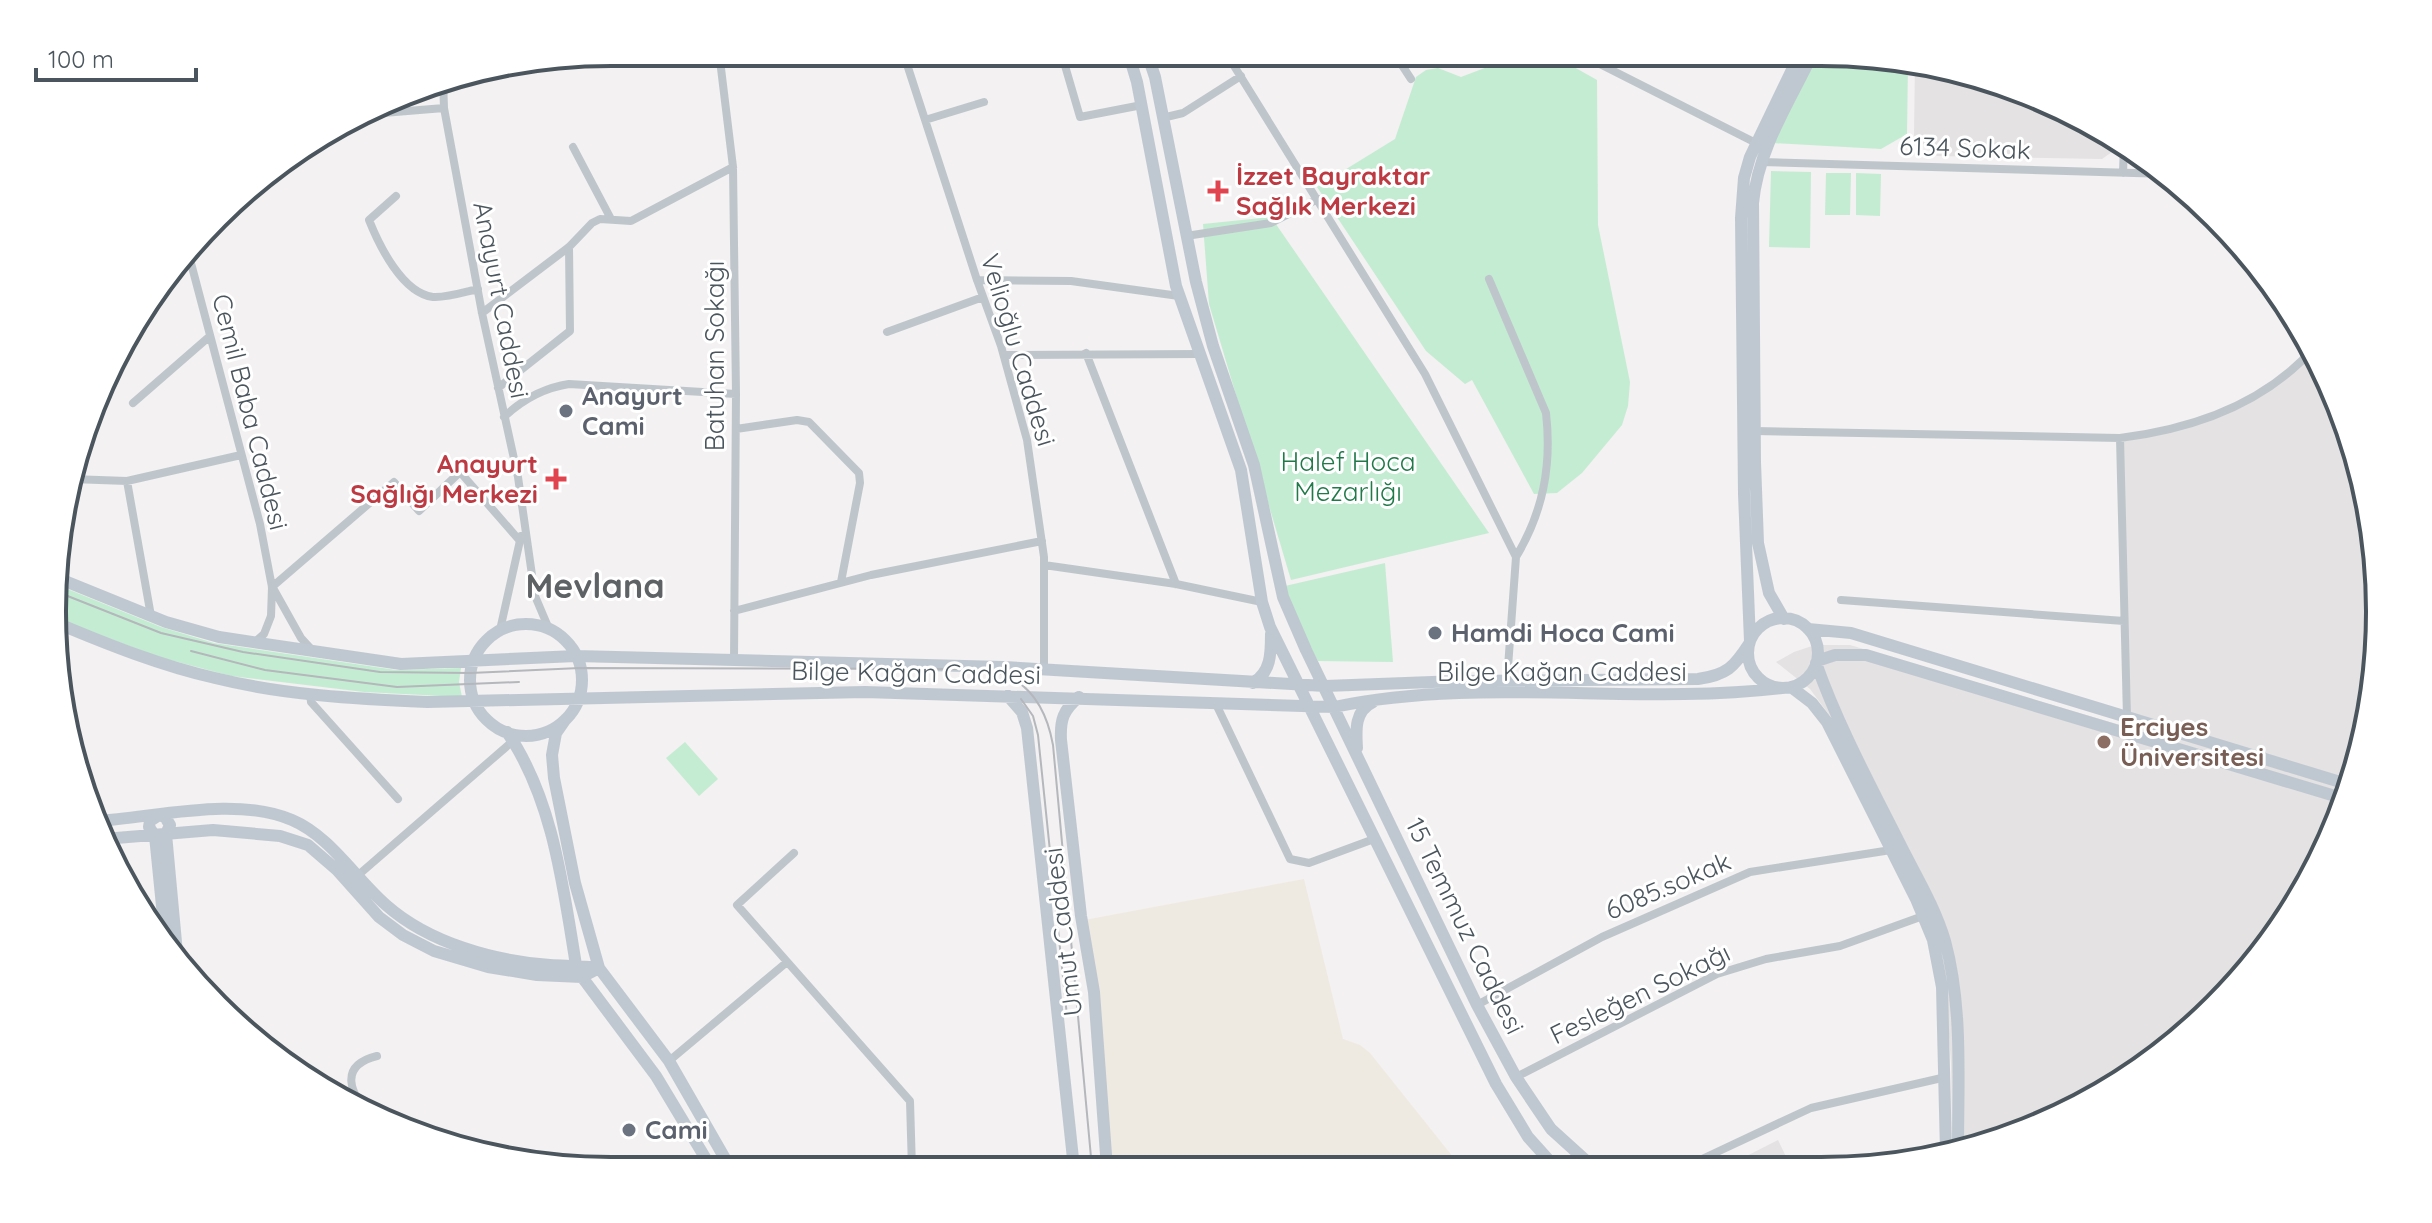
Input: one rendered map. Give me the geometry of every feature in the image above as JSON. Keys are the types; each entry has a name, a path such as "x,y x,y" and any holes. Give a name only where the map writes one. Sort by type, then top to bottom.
{"street":[{"name":"Batuhan Sokağı","path":"721,66 733,167 736,394 734,660"},
{"name":"Velioğlu Caddesi","path":"908,66 1004,355 1027,440 1044,565 1044,669"},
{"path":"1065,66 1080,117 1142,105"},
{"path":"1132,66 1179,296 1241,470 1262,602 1270,627 1270,661 1260,678 1253,683"},
{"name":"15 Temmuz Caddesi","path":"1150,66 1213,346 1254,465 1283,597 1477,1005 1516,1077 1551,1129 1582,1157"},
{"path":"1234,66 1425,374 1516,557"},
{"path":"1402,66 1411,79"},
{"path":"1604,66 1756,143"},
{"path":"1794,66 1756,143 1744,178 1741,218 1749,662 1758,678 1765,683 1787,688 1812,703 1827,722 1933,940 1940,969 1946,1142"},
{"path":"1784,619 1769,593 1761,562 1757,525 1753,203 1761,162 1807,66"},
{"path":"1162,118 1183,113 1241,76"},
{"name":"Anayurt Caddesi","path":"443,93 482,313 518,477 523,527"},
{"path":"925,120 984,102"},
{"path":"393,112 444,108"},
{"path":"573,147 611,219"},
{"path":"2123,173 2124,158"},
{"name":"6134 Sokak","path":"1761,162 2145,173"},
{"path":"482,313 569,247 592,223 611,219 631,221 733,167"},
{"path":"396,196 369,220 378,242 400,275 433,297 478,289"},
{"path":"1186,236 1271,223 1318,199"},
{"path":"498,388 570,331 569,247"},
{"name":"Cemil Baba Caddesi","path":"191,264 260,524 272,587 271,616 264,634 254,643"},
{"path":"1489,279 1546,413 1547,427 1545,487 1531,529 1516,557 1507,681"},
{"path":"977,280 1071,281 1179,296"},
{"path":"887,332 983,297"},
{"path":"133,403 210,336"},
{"path":"1086,353 1176,584"},
{"path":"1004,355 1199,354"},
{"path":"1754,431 2120,438 2175,428 2235,407 2278,381 2303,358"},
{"path":"504,417 530,397 569,384 736,394"},
{"path":"736,429 797,420 809,422 859,473 860,483 841,582"},
{"path":"2120,438 2127,717"},
{"path":"83,479 127,481 241,455"},
{"path":"272,587 394,482 419,511 460,472 520,541"},
{"path":"127,481 151,616"},
{"path":"500,630 523,527"},
{"path":"523,527 535,596 549,629"},
{"path":"734,611 841,582 1042,541"},
{"path":"1044,565 1176,584 1262,602"},
{"name":"Bilge Kağan Caddesi","path":"67,582 193,630 254,643 401,664 576,656 1044,669 1325,686 1710,677 1734,666 1750,643"},
{"name":"Cemil Baba Caddesi","path":"272,587 301,638 313,651"},
{"path":"1841,600 2124,621"},
{"path":"1750,643 1766,623 1784,619 1793,620 1808,629 1851,633 2339,782"},
{"path":"705,1157 656,1076 576,965 551,838 535,782 510,737 487,721 470,690 473,661 486,640 500,630 524,625 549,629 564,639 576,656 581,670 581,688 556,733 552,755 575,883 599,968 669,1061 724,1157"},
{"name":"Bilge Kağan Caddesi","path":"66,627 191,672 240,684 400,701 851,692 1334,707 1384,696 1718,693 1787,688"},
{"name":"15 Temmuz Caddesi","path":"1270,627 1496,1084 1528,1137 1546,1157"},
{"path":"1808,629 1817,645 1817,662 1842,726 1945,942 1952,979 1958,1139"},
{"path":"1787,688 1807,678 1817,662 1835,655 1866,655 2334,796"},
{"path":"310,693 311,702 398,799"},
{"name":"Umut Caddesi","path":"1008,696 1022,712 1027,728 1073,1157"},
{"path":"1358,756 1357,725 1360,713 1366,705 1384,696"},
{"name":"Umut Caddesi","path":"1079,697 1061,719 1061,740 1081,916 1094,992 1106,1157"},
{"path":"1216,704 1290,859 1309,863 1374,839"},
{"path":"353,880 510,737 535,735 551,730 565,720"},
{"path":"108,820 241,809 290,819 318,837 353,880 368,907 391,927 442,954 488,967 537,975 582,977 599,968"},
{"path":"159,815 152,818 149,824 150,831 161,835"},
{"path":"116,838 232,831 264,833 294,840 308,845 411,924 441,939 470,950 521,960 599,968"},
{"path":"161,835 169,871 176,939"},
{"path":"161,835 165,924"},
{"name":"6085.sokak","path":"1477,1005 1602,937 1750,872 1891,850"},
{"path":"794,853 737,905 910,1101 912,1157"},
{"name":"Fesleğen Sokağı","path":"1516,1077 1717,974 1766,959 1840,946 1923,916"},
{"path":"669,1061 787,962"},
{"path":"353,1092 351,1081 358,1066 377,1056"},
{"path":"1706,1157 1811,1108 1946,1077"}],"shaded area":[{"path":"1915,74 1996,95 2029,108 2062,122 2112,152 2102,159 1937,156 1914,136"},
{"name":"Erciyes Üniversitesi","path":"2303,357 2337,436 2356,505 2365,576 2365,647 2356,718 2337,787 2324,820 2310,853 2274,915 2231,971 2180,1022 2124,1065 2062,1101 1996,1128 1952,1141 1951,1063 1944,969 1833,720 1810,689 1776,662 1815,645 1850,645 2127,727 2123,437 2166,430 2255,398"},
{"path":"1778,1140 1786,1157 1745,1157"}],"green space":[{"path":"1490,66 1572,66 1597,80 1598,225 1630,382 1628,406 1622,425 1582,473 1557,493 1534,494 1472,380 1465,384 1426,351 1317,187 1395,139 1416,77 1426,70 1438,68 1461,77"},
{"path":"1810,66 1856,67 1908,73 1907,134 1881,149 1772,143"},
{"path":"1771,171 1811,172 1810,248 1769,247"},
{"path":"1826,173 1851,173 1850,215 1825,215"},
{"path":"1856,173 1881,174 1880,216 1856,215"},
{"name":"Halef Hoca Mezarlığı","path":"1271,217 1489,533 1291,580 1209,304 1203,224"},
{"path":"1385,563 1393,662 1318,661 1302,633 1285,586"},
{"path":"67,589 161,627 214,643 396,670 461,668 459,682 462,697 364,692 231,676 159,657 66,623"},
{"path":"685,742 718,779 699,796 666,758"}],"sand":[{"path":"1304,879 1343,1039 1360,1045 1370,1053 1453,1157 1106,1157 1100,1078 1079,921"}],"tram line":[{"path":"66,596 161,633 243,652 380,672 470,673 580,668 975,669 992,671 1018,682 1037,702 1053,745 1091,1157"},
{"path":"191,651 265,670 397,687 519,682"},
{"path":"1021,699 1033,716 1038,735 1067,1016"}],"place":[{"name":"İzzet Bayraktar Sağlık Merkezi","path":"1218,191"},
{"name":"Anayurt Cami","path":"566,411"},
{"name":"Anayurt Sağlığı Merkezi","path":"556,479"},
{"name":"Hamdi Hoca Cami","path":"1435,633"},
{"name":"Erciyes Üniversitesi","path":"2104,742"},
{"name":"Cami","path":"629,1130"}],"district":[{"name":"Mevlana","path":"595,586"}]}
